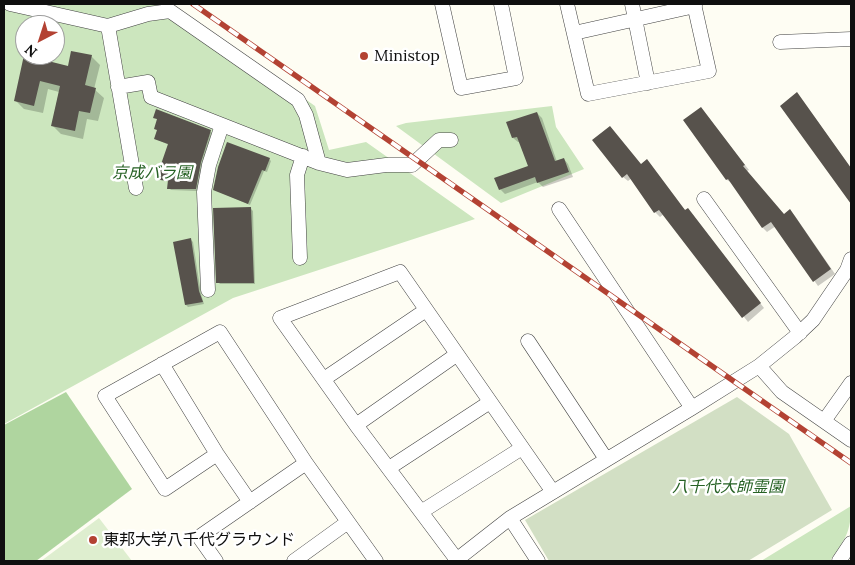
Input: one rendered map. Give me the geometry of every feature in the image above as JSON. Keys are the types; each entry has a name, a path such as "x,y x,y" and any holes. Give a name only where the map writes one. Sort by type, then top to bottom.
{"street":[{"path":"10,4 108,26 148,14 170,11 298,100 306,115 320,163"},
{"path":"442,4 461,88 516,78 501,4"},
{"path":"567,4 588,94 709,71 694,5 574,33"},
{"path":"632,4 648,83"},
{"path":"108,26 136,188"},
{"path":"780,42 851,39"},
{"path":"118,87 148,82 151,97 320,163 347,170 386,165 412,166 438,140 452,140"},
{"path":"208,290 204,192 209,165 222,125"},
{"path":"300,258 297,175 304,156"},
{"path":"704,199 800,333"},
{"path":"559,209 692,408"},
{"path":"553,492 400,272 280,318 456,561 510,518 692,408 759,366 813,320 850,268"},
{"path":"324,380 426,310"},
{"path":"217,454 165,489 105,396 220,332 306,463 376,561"},
{"path":"528,341 606,460"},
{"path":"356,425 456,355"},
{"path":"162,364 217,454 250,502"},
{"path":"759,366 782,392 851,440"},
{"path":"824,421 851,383"},
{"path":"389,468 490,402"},
{"path":"421,512 522,448"},
{"path":"216,561 199,536 306,463"},
{"path":"510,518 538,561"},
{"path":"294,561 348,522"},
{"path":"839,561 851,543"}],"green space":[{"name":"京成バラ園","path":"4,4 149,4 174,6 315,106 329,150 366,142 475,219 233,298 4,424"},
{"path":"552,106 556,127 584,169 501,203 396,126 406,123"},
{"path":"66,392 132,489 36,561 4,561 4,425"},
{"name":"八千代大師霊園","path":"737,397 789,434 832,510 748,561 549,561 525,520"},
{"path":"851,506 850,523 846,535 830,561 761,561"},
{"name":"東邦大学八千代グラウンド","path":"99,518 132,561 41,561"}],"building":[{"path":"71,51 92,55 85,85 96,88 90,113 79,111 75,131 51,126 60,86 40,81 34,106 14,101 22,65 68,66"},
{"path":"797,92 851,168 851,204 780,106"},
{"path":"701,107 745,165 743,166 784,214 790,209 831,269 813,282 771,222 762,228 683,120"},
{"path":"156,109 211,130 201,162 196,189 167,189 168,180 159,180 159,170 168,144 154,139 157,130 154,129 157,119 153,118"},
{"path":"537,112 555,161 564,158 569,172 537,183 535,177 499,190 494,178 528,166 517,137 512,138 506,122"},
{"path":"610,126 641,164 647,159 685,210 688,208 761,303 742,318 659,210 654,213 627,174 622,178 592,140"},
{"path":"227,142 270,158 265,171 262,170 248,204 213,190 218,167"},
{"path":"251,207 254,283 216,283 213,208"},
{"path":"191,238 199,291 203,302 185,305 173,242"}],"railway":[{"path":"193,4 851,463"}],"place":[{"name":"Ministop","path":"364,56"},
{"name":"東邦大学八千代グラウンド","path":"93,540"}]}
